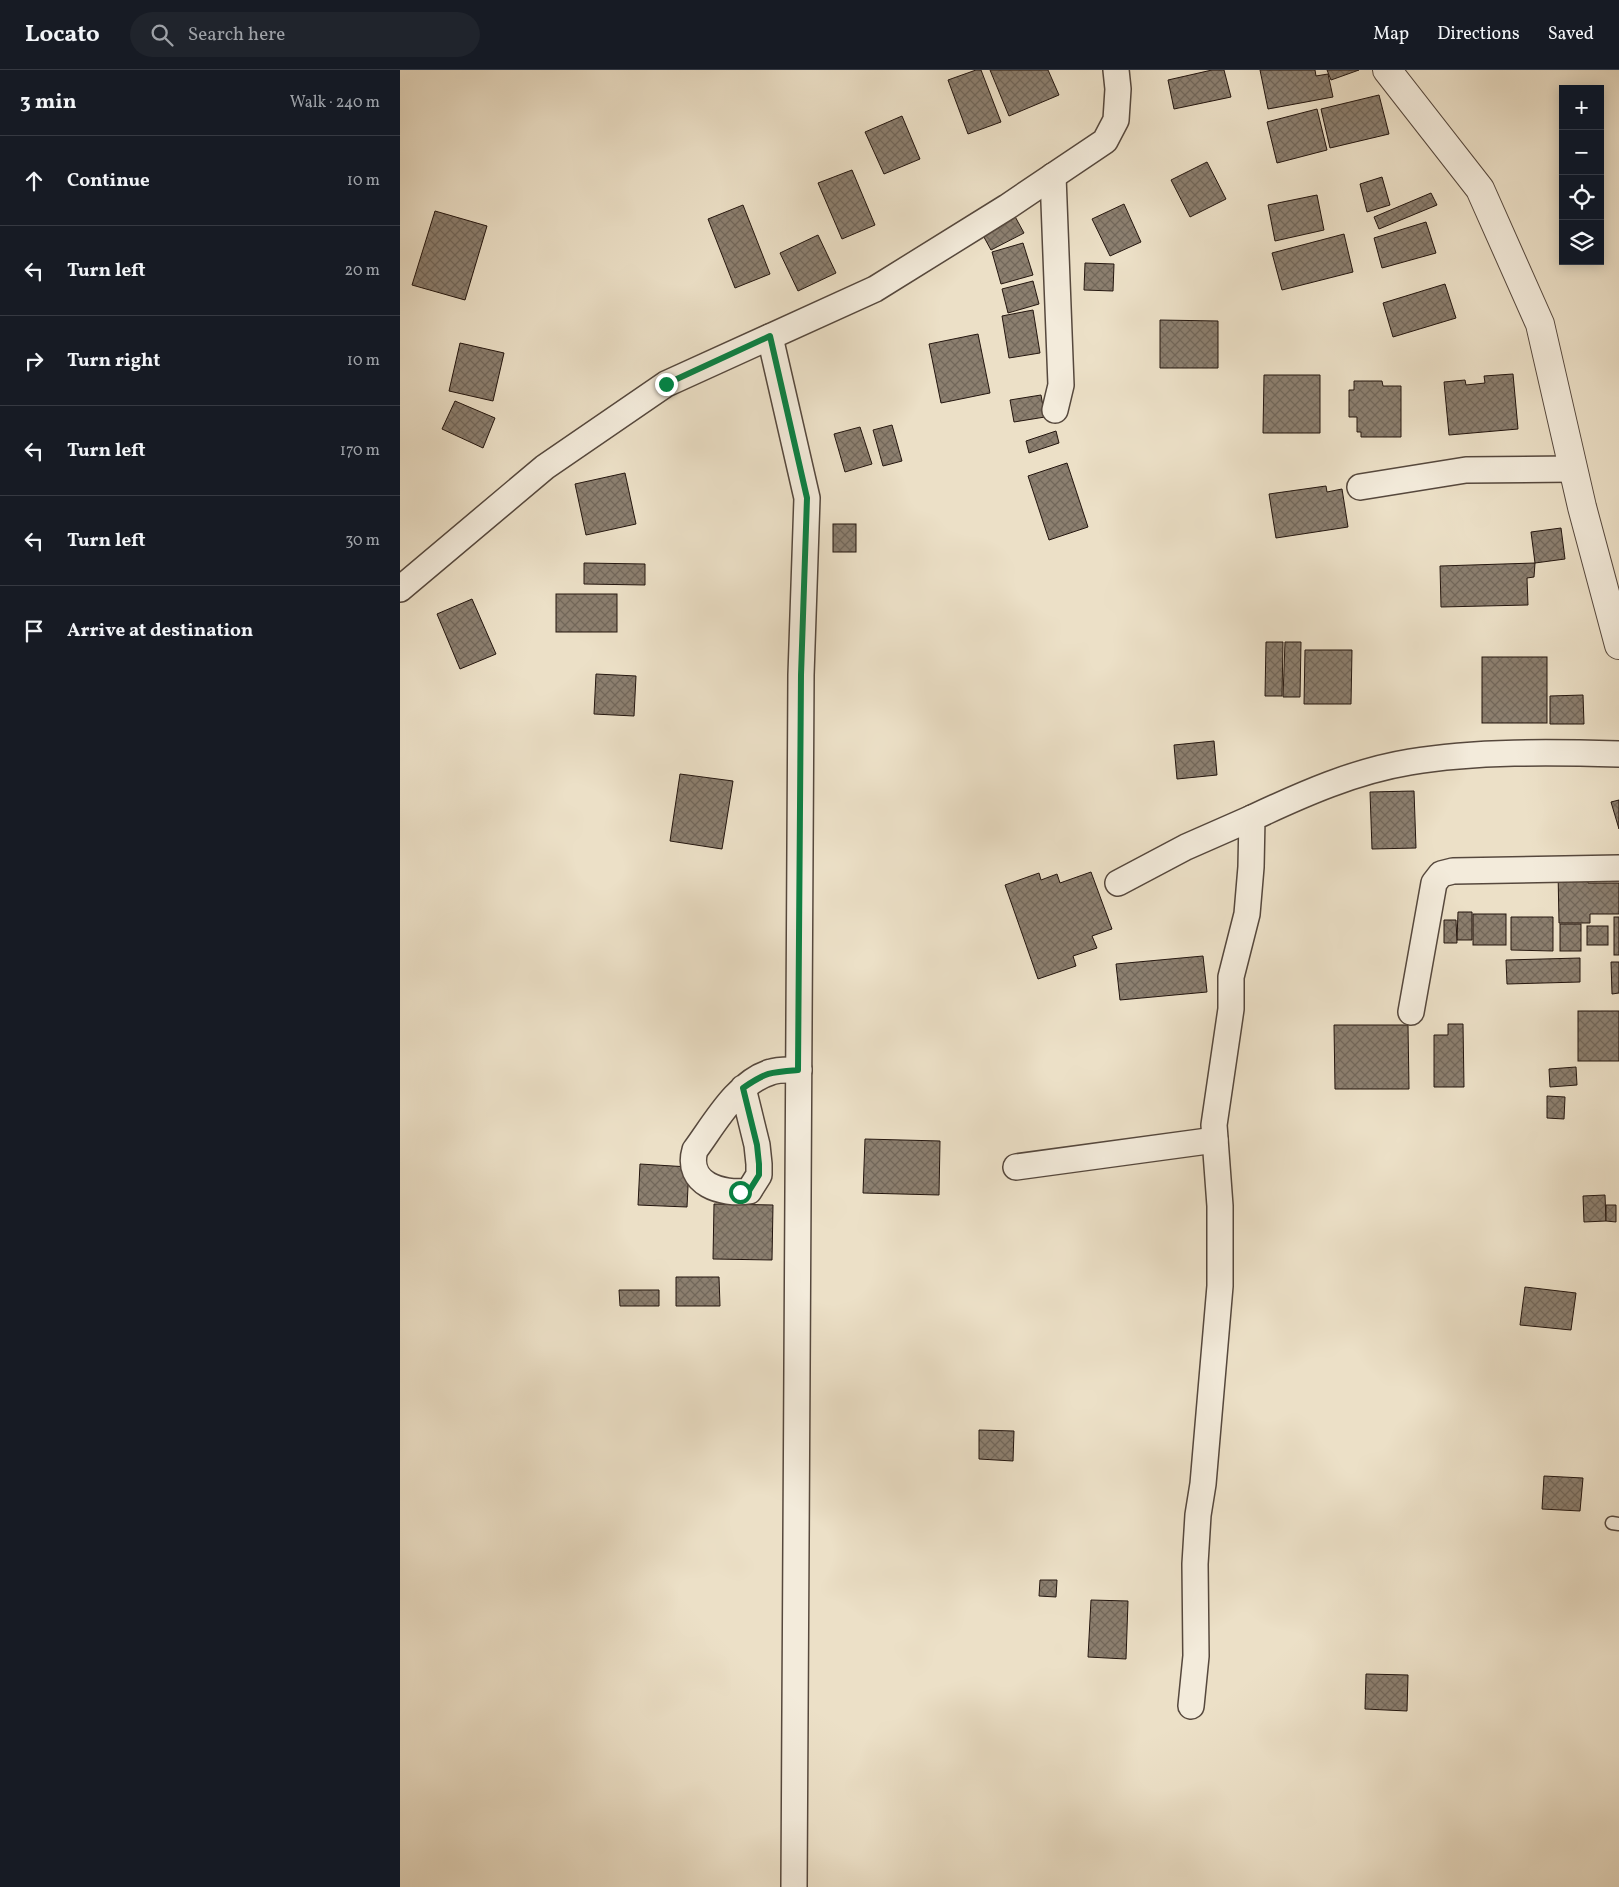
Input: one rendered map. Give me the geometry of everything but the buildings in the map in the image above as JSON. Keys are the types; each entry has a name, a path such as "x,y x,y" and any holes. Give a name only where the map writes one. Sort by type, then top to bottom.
{"street":[{"path":"400,589 545,467 666,384 875,289 1105,141 1116,120 1118,89 1116,70"},
{"path":"1387,70 1480,189 1540,324 1573,469 1619,645"},
{"path":"1053,176 1061,385 1055,410"},
{"path":"770,336 807,498 801,675 794,1887"},
{"path":"1360,487 1466,470 1573,469"},
{"path":"1118,883 1186,847 1295,798 1352,776 1409,762 1454,756 1567,752 1619,754"},
{"path":"1191,1706 1196,1656 1195,1564 1197,1535 1204,1484 1220,1286 1220,1206 1214,1125 1231,1009 1231,977 1247,914 1251,867 1252,818"},
{"path":"1411,1012 1434,883 1442,874 1453,870 1619,868"},
{"path":"743,1088 757,1078 772,1072 798,1070"},
{"path":"1016,1168 1215,1140"}],"route":[{"path":"666,384 770,336 807,498 801,675 798,1070 772,1072 757,1078 743,1088 757,1145 759,1175 749,1191 740,1192"}]}
